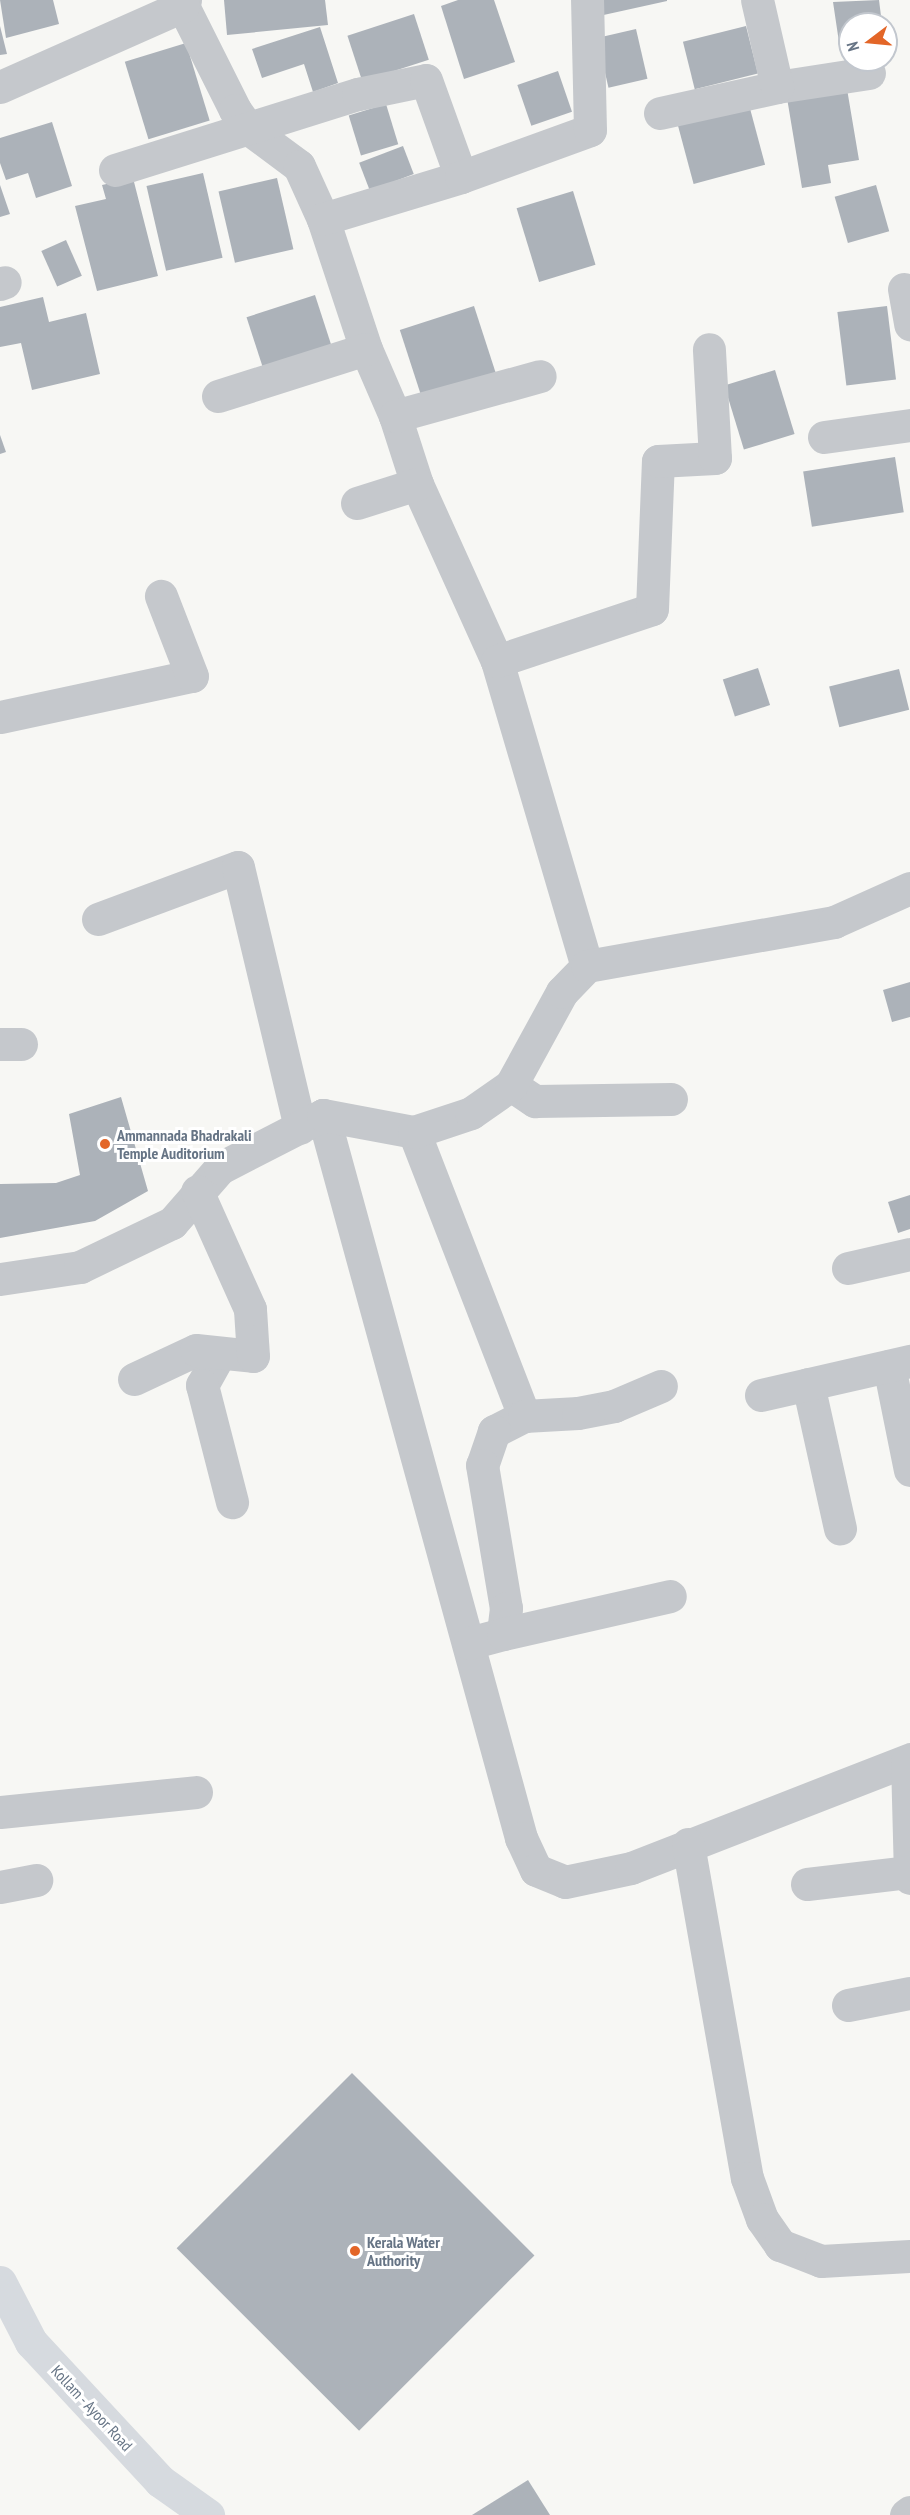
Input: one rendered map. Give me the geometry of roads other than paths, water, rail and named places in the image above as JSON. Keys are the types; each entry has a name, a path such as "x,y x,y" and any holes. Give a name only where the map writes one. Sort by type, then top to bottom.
{"main road":[{"name":"Kollam - Ayoor Road","path":"0,2282 31,2342 160,2481 207,2515"}],"street":[{"path":"324,219 461,177 590,130 586,0"},
{"path":"757,0 777,87"},
{"path":"0,87 184,3 235,110 249,129 299,166 324,219 366,349 395,416 417,484 497,661 587,966"},
{"path":"660,113 777,87 869,73"},
{"path":"115,170 358,94 426,80 461,177"},
{"path":"904,289 910,324"},
{"path":"218,396 366,349"},
{"path":"497,661 652,609 658,461 715,458 709,349"},
{"path":"395,416 540,376"},
{"path":"824,437 910,425"},
{"path":"357,502 417,484"},
{"path":"0,717 192,676 161,596"},
{"path":"98,919 238,867 311,1121 469,1643 521,1838 536,1870 565,1882 631,1868 909,1760 910,1875 807,1884"},
{"path":"0,1279 80,1267 172,1222 197,1191 220,1168 311,1121 414,1132 471,1113 512,1084 562,992 587,966 834,922 910,888"},
{"path":"512,1084 535,1101 671,1099"},
{"path":"414,1132 524,1416"},
{"path":"134,1379 196,1350 253,1356 250,1309 197,1191"},
{"path":"848,1268 910,1254"},
{"path":"220,1353 202,1385 232,1502"},
{"path":"761,1395 899,1363 910,1470"},
{"path":"808,1384 840,1528"},
{"path":"503,1634 506,1608 482,1465 495,1431 524,1416 578,1413 614,1407 661,1386"},
{"path":"469,1643 670,1596"},
{"path":"0,1812 196,1792"},
{"path":"688,1844 747,2178 762,2219 780,2245 821,2261 910,2256"},
{"path":"0,1887 36,1880"},
{"path":"848,2005 910,1993"},
{"path":"906,2515 910,2512"}],"place":[{"name":"Ammannada Bhadrakali Temple Auditorium","path":"105,1144"},
{"name":"Kerala Water Authority","path":"355,2251"}]}
